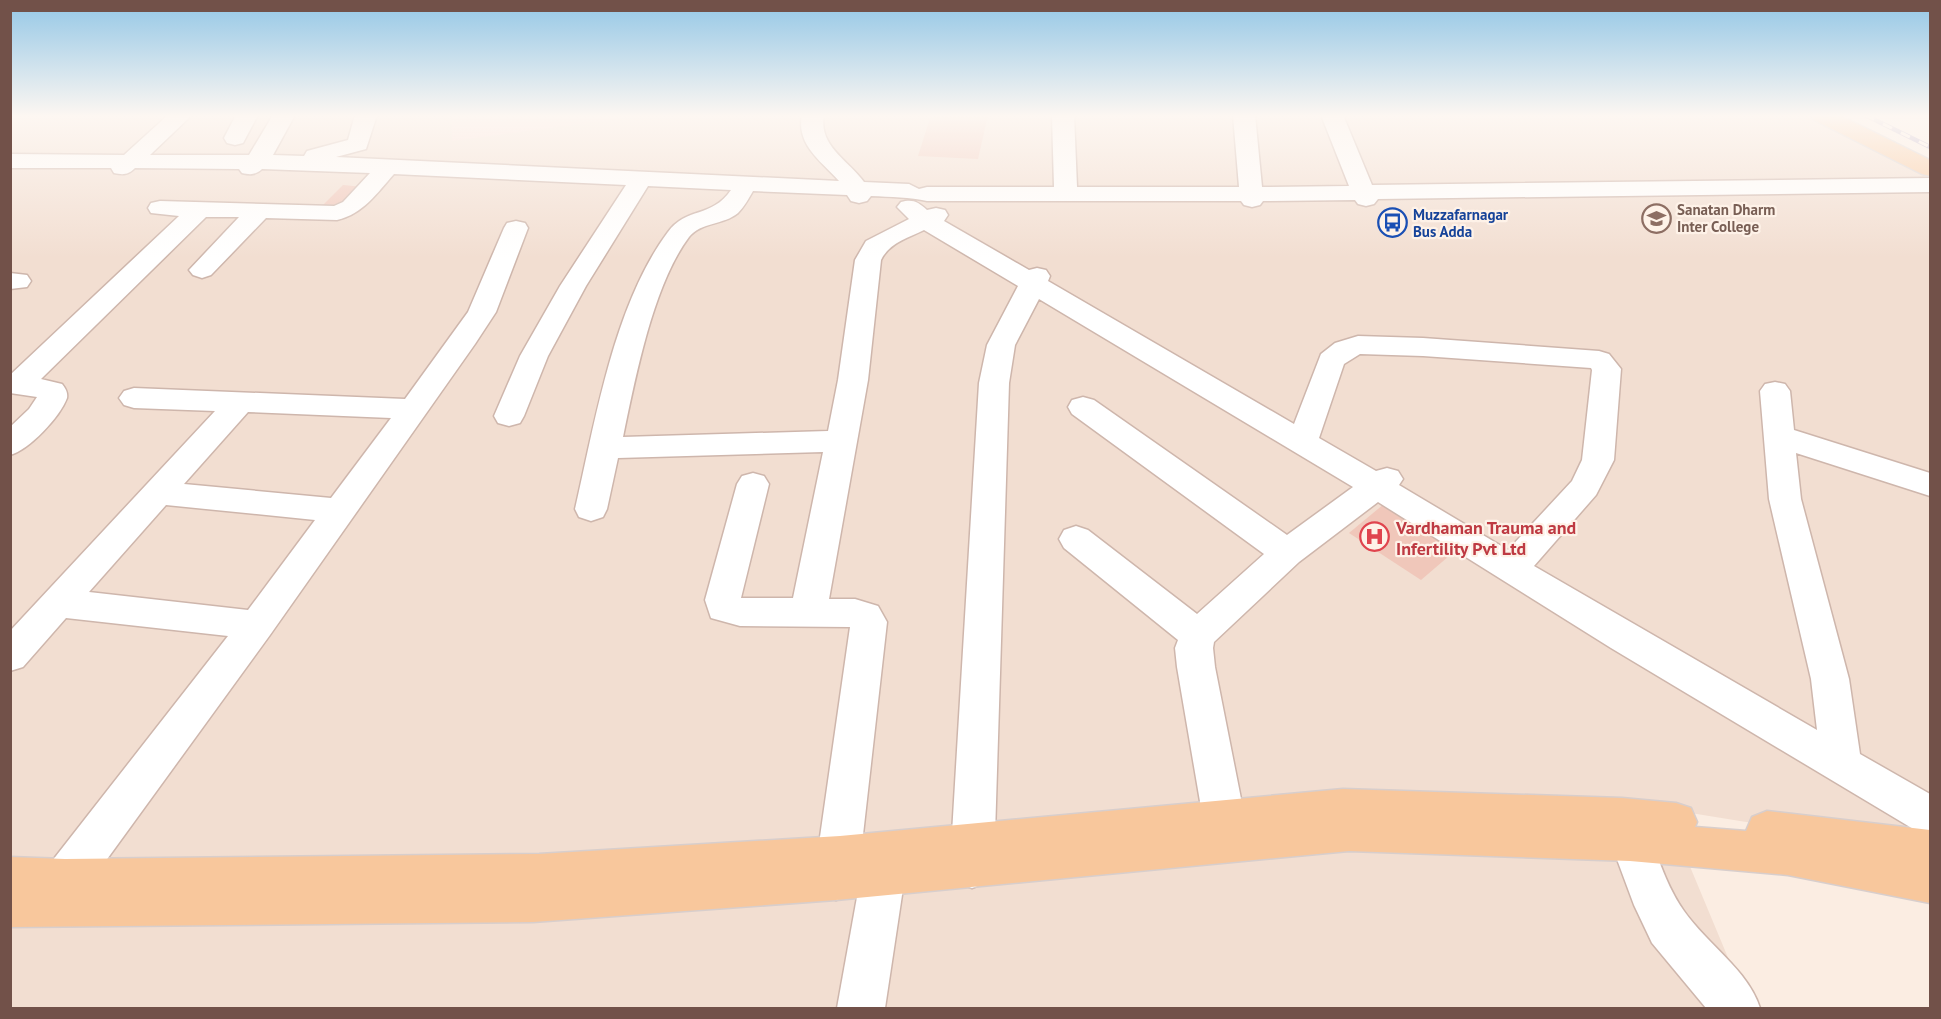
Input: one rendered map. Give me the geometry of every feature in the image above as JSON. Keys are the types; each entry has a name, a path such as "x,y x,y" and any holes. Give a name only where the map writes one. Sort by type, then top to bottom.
{"main road":[{"path":"10,878 65,880 539,875 838,867 883,875 972,855 1224,819 1343,808 1930,850"},
{"path":"10,905 533,900 972,855 1349,831 1626,829 1788,855 1930,882"}],"street":[{"path":"55,163 268,165 742,190 858,192"},
{"path":"10,169 125,165 128,163"},
{"path":"268,165 278,163"},
{"path":"836,163 849,174 858,192"},
{"path":"1065,163 1066,193"},
{"path":"1249,163 1252,197"},
{"path":"1351,163 1364,196"},
{"path":"159,208 337,213 351,207 385,171 858,192 919,204 1252,197 1930,193"},
{"path":"509,416 539,346 573,286 637,185"},
{"path":"1364,196 1930,185"},
{"path":"591,509 635,331 655,275 678,234 685,227 691,222 729,208 742,190"},
{"path":"808,613 842,441 871,252 919,204 1066,193 1252,197"},
{"path":"919,204 1035,280 1382,482 1521,558 1840,754 1930,816"},
{"path":"15,384 200,209"},
{"path":"202,270 259,211"},
{"path":"65,880 257,625 482,312 516,228"},
{"path":"1035,280 1307,432 1624,638 1930,800"},
{"path":"972,855 994,383 1001,345 1035,280"},
{"path":"1307,432 1331,360 1338,353 1352,347 1423,347 1599,360 1607,369 1598,460 1593,473 1585,487 1521,558"},
{"path":"15,384 52,392 47,407 17,432"},
{"path":"1775,391 1785,500 1830,679 1840,754"},
{"path":"134,398 414,409"},
{"path":"10,656 35,620 158,494 241,401"},
{"path":"1083,407 1287,553"},
{"path":"1779,436 1930,485"},
{"path":"605,448 842,441"},
{"path":"1224,819 1196,667 1194,648 1198,635 1287,553 1382,482"},
{"path":"753,484 723,600 724,608 740,612 855,613 865,616 869,622 838,867"},
{"path":"158,494 340,511"},
{"path":"1076,539 1198,635"},
{"path":"35,620 257,625"},
{"path":"1626,829 1656,905 1668,927 1730,1007"},
{"path":"861,1008 883,875"}],"shaded area":[{"path":"10,163 1917,163 1930,169 1930,852 1666,809 1749,1008 11,1008"}],"building":[{"path":"343,185 363,187 344,206 323,205"},
{"path":"1384,504 1456,550 1421,580 1349,533"}],"place":[{"name":"Sanatan Dharm Inter College","path":"1656,218"},
{"name":"Muzzafarnagar Bus Adda","path":"1392,223"},
{"name":"Vardhaman Trauma and Infertility Pvt Ltd","path":"1375,537"}]}
